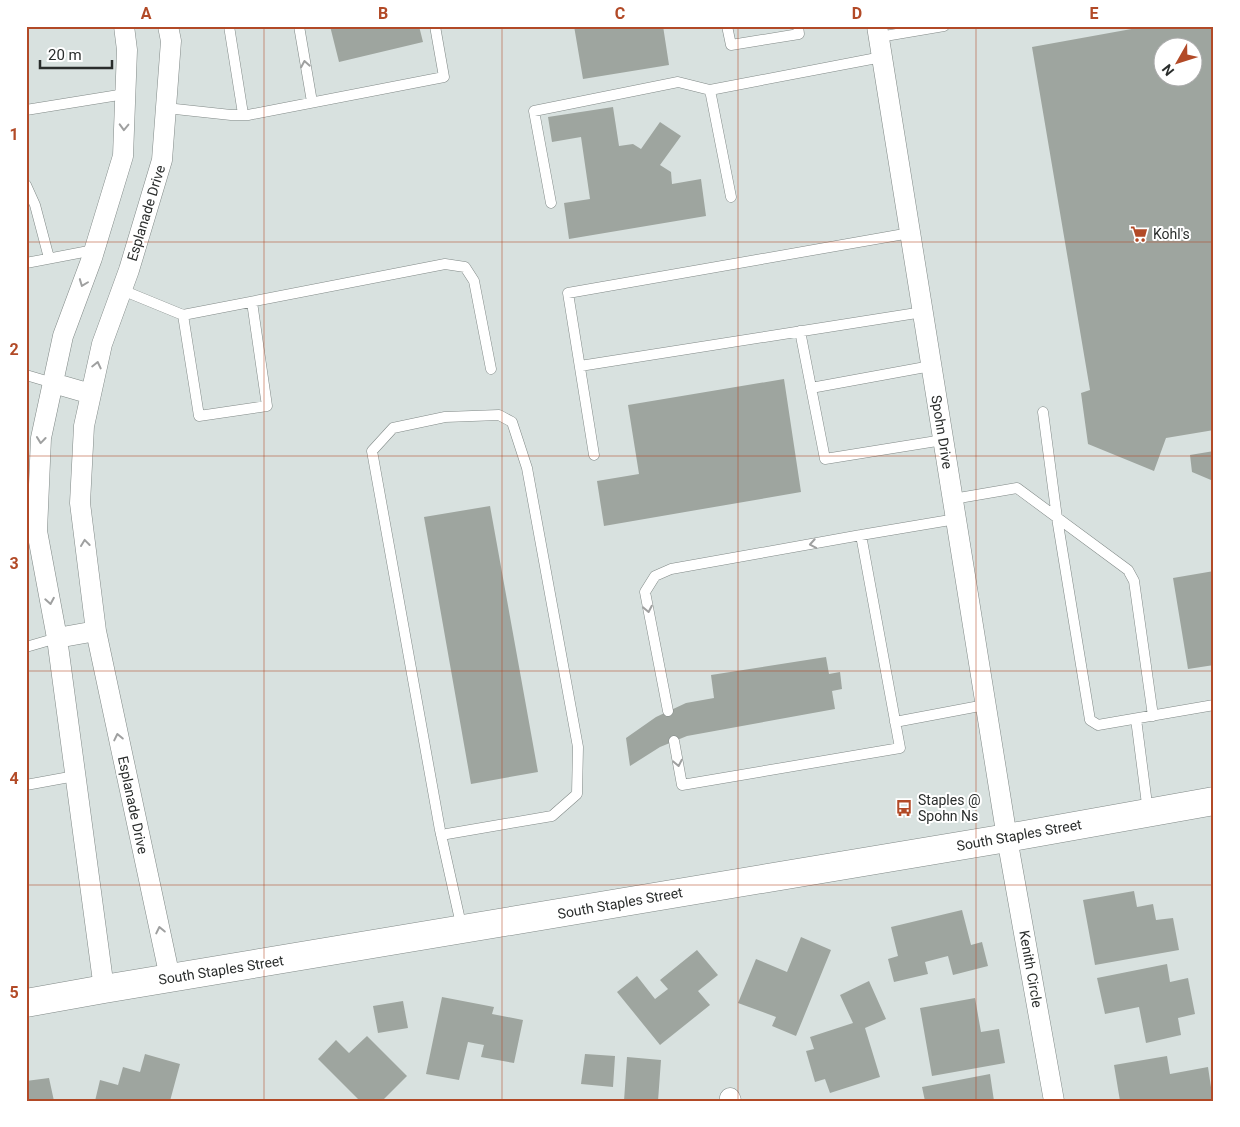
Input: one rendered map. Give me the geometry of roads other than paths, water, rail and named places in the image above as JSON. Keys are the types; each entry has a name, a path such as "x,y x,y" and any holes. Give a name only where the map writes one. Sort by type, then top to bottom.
{"main road":[{"name":"South Staples Street","path":"26,1003 104,988 463,930 1007,838 1214,801"}],"street":[{"path":"104,988 57,638 37,531 41,438 63,336 94,250 123,156 127,50 124,26"},
{"name":"Esplanade Drive","path":"168,26 170,41 162,160 122,290 102,344 84,426 80,503 96,632 170,978"},
{"name":"Spohn Drive","path":"878,32 1007,838"},
{"path":"53,383 91,394"},
{"path":"57,638 96,632"},
{"name":"Kenith Circle","path":"1007,838 1054,1101"}],"lane":[{"path":"229,26 243,114"},
{"path":"299,26 312,102"},
{"path":"166,108 231,115 243,114 444,77 436,26"},
{"path":"728,26 731,45 799,34 798,26"},
{"path":"878,32 944,26"},
{"path":"551,203 534,111 678,82 710,90 882,57"},
{"path":"710,90 731,197"},
{"path":"26,110 126,94"},
{"path":"26,185 35,205 49,258"},
{"path":"594,455 568,293 910,234"},
{"path":"26,263 94,250"},
{"path":"122,290 183,316 445,264 465,267 474,281 491,369"},
{"path":"183,316 199,416 267,406 252,302"},
{"path":"580,366 923,312"},
{"path":"800,331 825,459 943,440"},
{"path":"811,388 931,366"},
{"path":"26,375 53,383"},
{"path":"1043,412 1057,518 1090,720 1098,725 1214,705"},
{"path":"441,835 552,816 577,794 578,747 527,468 512,422 499,415 445,417 393,428 372,451 441,835 463,930"},
{"path":"668,711 645,592 655,576 671,569 861,535 954,509 1017,488 1128,570 1132,576 1153,716"},
{"path":"674,741 682,785 900,748 861,535"},
{"path":"26,647 57,638"},
{"path":"895,722 985,704"},
{"path":"1136,718 1148,813"},
{"path":"26,785 75,776"}],"place":[{"name":"Kohl's","path":"1139,234"},
{"name":"Staples @ Spohn Ns","path":"904,808"}]}
